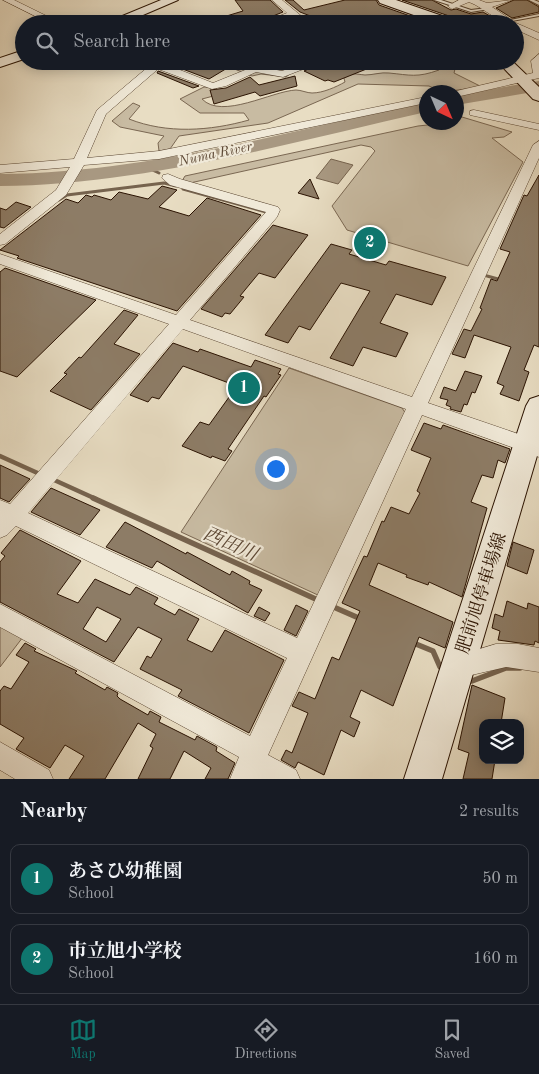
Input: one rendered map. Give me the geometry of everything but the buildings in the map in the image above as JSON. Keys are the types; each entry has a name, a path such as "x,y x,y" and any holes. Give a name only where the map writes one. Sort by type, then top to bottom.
{"main road":[{"path":"133,15 172,0"},
{"path":"384,0 426,15"},
{"path":"0,63 15,57"},
{"path":"512,70 538,95"},
{"name":"肥前旭停車場線","path":"423,779 458,666 533,447 539,406"}],"street":[{"path":"7,0 40,15"},
{"path":"276,0 292,14 289,15"},
{"path":"452,6 465,0 486,7 499,15"},
{"path":"486,7 508,0"},
{"path":"524,30 539,37"},
{"path":"464,92 539,75 536,61 539,57"},
{"path":"0,241 61,192 78,164 100,112 156,70"},
{"path":"165,70 212,86 253,70"},
{"path":"261,70 283,74 294,70"},
{"path":"0,169 78,164 159,154 419,101"},
{"path":"474,113 539,127"},
{"path":"250,764 539,145"},
{"path":"168,178 175,182 274,210 47,477 4,517 302,653"},
{"path":"0,259 533,447"},
{"path":"0,615 250,764 288,779"},
{"path":"458,666 475,664 496,656 527,657 539,660"},
{"path":"0,754 40,779"}],"lane":[{"path":"436,0 471,11 486,7"},
{"path":"532,0 539,4"},
{"path":"524,20 539,15"},
{"path":"184,152 260,135"}],"shaded area":[{"path":"237,70 285,70 291,73 286,77 261,74 252,76"},
{"path":"439,70 455,70 454,73 482,87 464,89 464,85 358,84 268,123 179,136 170,149 159,151 158,143 164,136 120,127 112,121 133,103 140,106 129,119 143,124 173,129 219,127 249,120 244,113 200,113 180,99 204,87 216,88 221,94 202,99 211,105 222,107 234,106 296,90 312,93 325,91 345,82 343,75 386,73 419,75"},
{"path":"464,118 512,132 504,137 492,138 523,162 468,266 347,230 332,206 375,151 371,147 361,145 190,183 182,181 185,176 418,126 419,130 464,130"},
{"path":"331,159 353,165 338,184 316,178"},
{"path":"289,368 402,408 406,414 320,596 181,532"},
{"path":"0,624 23,637 0,667"}],"waterway":[{"name":"Numa River","path":"464,99 539,86"},
{"name":"Numa River","path":"0,180 37,179 148,168 419,109"},
{"name":"Numa River","path":"148,168 159,173"},
{"path":"59,200 67,195 164,183 176,186"},
{"path":"183,189 266,212"},
{"path":"487,276 502,280"},
{"name":"西田川","path":"0,456 42,475"},
{"name":"西田川","path":"52,479 96,499"},
{"name":"西田川","path":"93,498 320,601"},
{"name":"西田川","path":"329,605 361,619"},
{"name":"西田川","path":"411,642 433,651 440,667"},
{"path":"472,681 506,668 520,668"}],"place":[{"name":"市立旭小学校","path":"370,243"},
{"name":"あさひ幼稚園","path":"244,388"}]}
